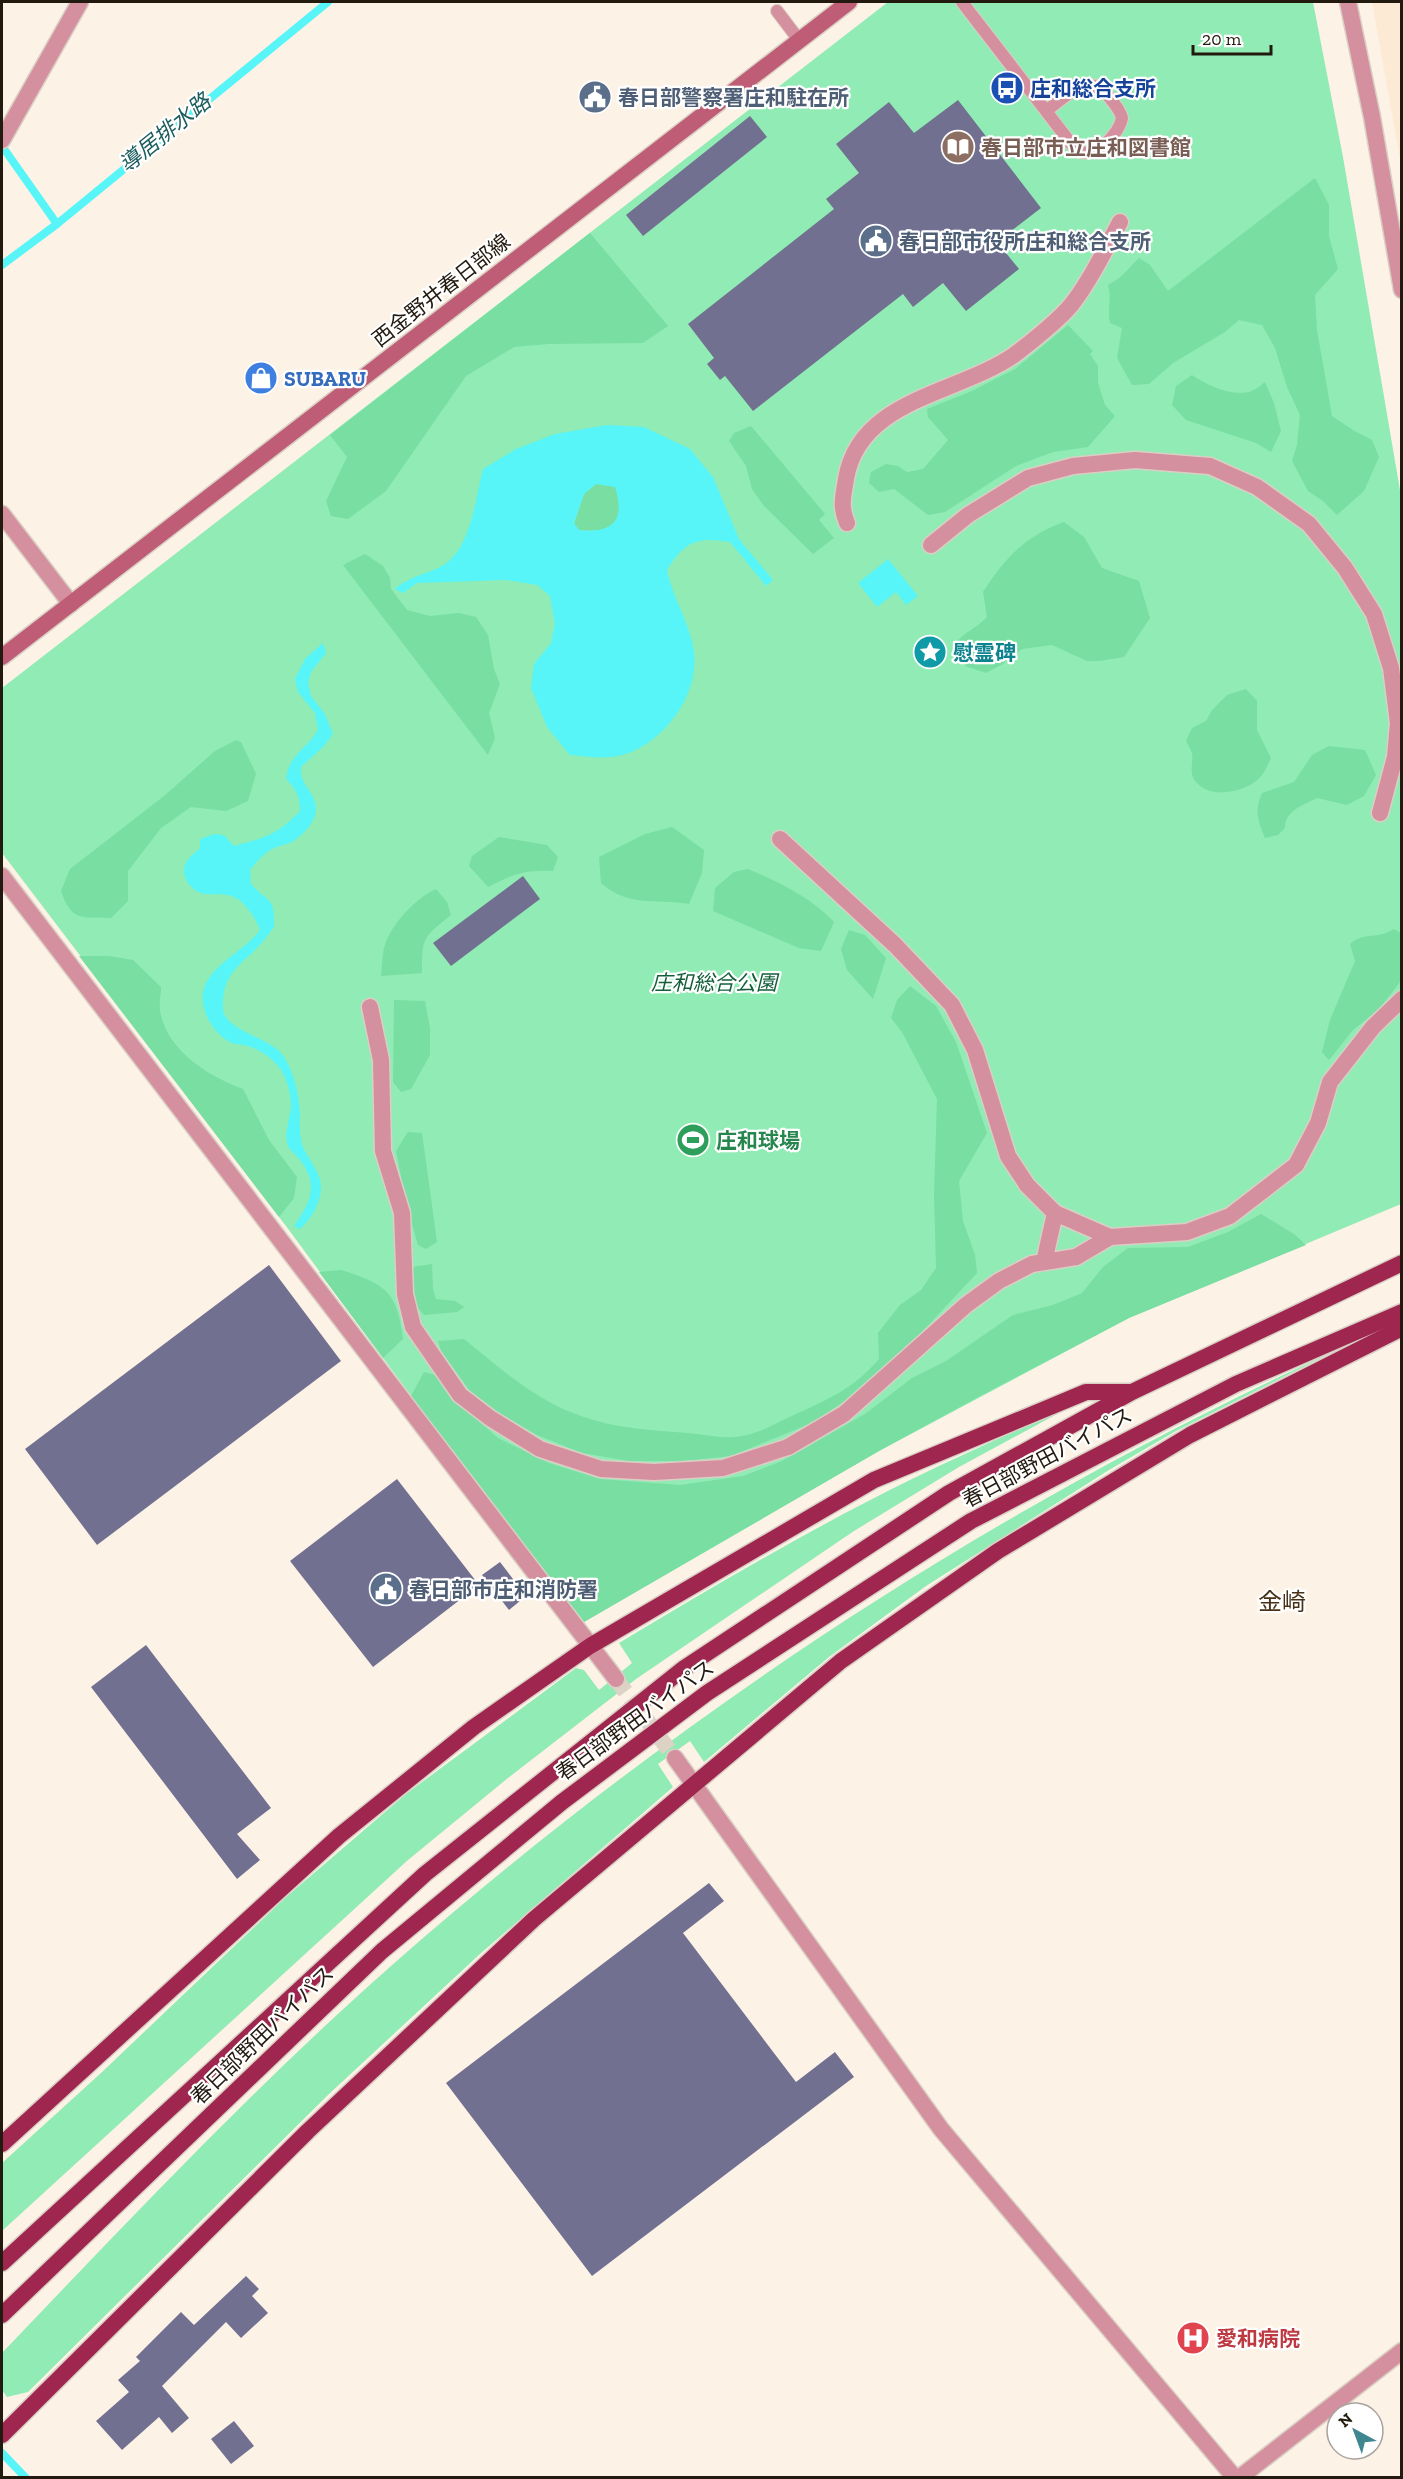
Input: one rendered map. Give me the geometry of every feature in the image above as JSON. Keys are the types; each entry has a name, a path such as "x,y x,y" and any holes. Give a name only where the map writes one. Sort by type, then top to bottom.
{"highway":[{"name":"春日部野田バイパス","path":"2,2263 425,1874 683,1670 949,1493 1132,1392 1401,1263"},
{"name":"春日部野田バイパス","path":"2,2315 382,1951 562,1802 707,1693 971,1521 1236,1384 1401,1312"},
{"path":"7,2430 326,2115 534,1919 841,1661 998,1551 1190,1435 1401,1328"},
{"path":"2,2144 339,1836 474,1727 590,1646 874,1480 1086,1392 1132,1392"}],"main road":[{"name":"西金野井春日部線","path":"2,657 849,2"}],"street":[{"path":"2,140 80,2"},
{"path":"1348,2 1372,117 1401,290"},
{"path":"847,524 841,508 848,468 862,441 882,421 914,400 981,375 1014,355 1070,306 1092,274 1120,222"},
{"path":"931,545 968,515 1028,478 1073,466 1135,460 1210,466 1257,487 1309,524 1345,568 1374,614 1391,668 1398,723 1395,757 1380,813"},
{"path":"2,514 71,604"},
{"path":"780,840 895,945 952,1005 975,1050 1008,1156 1026,1185 1055,1213 1110,1237"},
{"path":"2,876 616,1679"},
{"path":"370,1007 381,1060 383,1151 402,1213 405,1294 413,1327 460,1395 490,1418 540,1449 601,1469 654,1472 723,1468 788,1447 844,1414 966,1305 999,1281 1032,1264 1076,1257 1110,1237 1188,1232 1230,1216 1296,1165 1318,1123 1330,1082 1373,1027 1401,999"},
{"path":"1044,1262 1055,1213"},
{"path":"675,1758 940,2129 1237,2478 1401,2351"}],"lane":[{"path":"962,2 1076,150 1086,154 1115,134 1122,118 1104,91 1097,85 1078,87 1046,111"},
{"path":"777,11 799,40"}],"shaded area":[{"path":"1372,2 1401,2 1401,165"}],"green space":[{"name":"庄和総合公園","path":"888,2 1313,2 1343,157 1401,496 1401,1204 1129,1318 879,1451 584,1622 431,1423 289,1230 2,853 2,688"},
{"path":"1315,178 1329,205 1329,236 1338,269 1315,295 1317,330 1332,416 1372,440 1379,457 1364,491 1337,515 1323,501 1308,491 1292,461 1297,445 1300,415 1287,387 1275,348 1262,325 1239,320 1225,332 1173,363 1149,384 1132,385 1117,358 1122,328 1110,323 1109,318 1108,285 1122,276 1139,258 1150,265 1168,291"},
{"path":"590,233 668,326 643,343 548,344 514,347 466,376 386,491 348,519 331,516 326,501 347,457 330,435"},
{"path":"1068,325 1093,351 1090,354 1098,366 1098,383 1105,405 1115,416 1088,447 1053,452 1016,466 945,512 928,515 894,489 879,492 869,483 871,472 886,464 898,466 907,472 923,469 948,440 928,417 927,409 972,391 1015,369"},
{"path":"1192,375 1212,386 1241,393 1257,388 1265,382 1274,403 1281,431 1271,452 1256,443 1186,420 1172,405 1176,386"},
{"path":"751,426 825,514 819,520 834,538 813,554 764,506 752,489 746,466 729,441 734,433"},
{"path":"596,484 615,486 618,516 609,527 601,530 579,530 574,524 584,494"},
{"path":"1064,522 1084,537 1102,568 1139,581 1150,618 1124,657 1087,661 1052,645 1022,649 1003,664 986,673 965,666 955,644 987,617 983,592 991,580 1027,541"},
{"path":"365,554 383,566 390,578 391,589 407,610 430,616 459,613 476,617 488,635 494,669 500,684 489,713 495,738 488,755 343,565"},
{"path":"1246,689 1257,701 1257,730 1271,758 1266,769 1256,781 1232,792 1213,792 1205,789 1195,780 1192,753 1186,741 1192,728 1206,721 1212,710 1227,695"},
{"path":"236,740 241,742 256,774 248,801 226,811 191,807 161,828 128,871 128,901 111,918 85,917 74,913 61,891 70,869 164,796 215,751"},
{"path":"1329,746 1365,750 1376,775 1364,796 1347,805 1317,798 1292,812 1285,828 1278,835 1265,838 1258,816 1258,805 1262,793 1294,782 1312,755"},
{"path":"672,827 704,850 702,873 689,904 632,899 611,891 601,883 599,857 645,834"},
{"path":"499,837 547,845 558,857 553,871 519,874 488,887 469,866 472,856"},
{"path":"748,869 794,891 834,922 821,951 799,948 713,911 715,888 734,872"},
{"path":"436,889 447,902 451,915 426,939 422,973 381,976 384,948 392,930 412,906"},
{"path":"1394,929 1401,933 1400,982 1379,1009 1353,1030 1329,1060 1322,1052 1330,1020 1355,961 1350,944 1361,938"},
{"path":"849,930 865,935 886,958 873,999 847,970 841,949"},
{"path":"79,956 109,956 133,960 161,987 160,1011 164,1025 180,1050 203,1069 243,1089 269,1140 297,1177 294,1198 279,1217"},
{"path":"910,986 936,1006 956,1042 987,1133 959,1181 963,1221 975,1255 977,1273 890,1366 855,1394 812,1423 731,1456 683,1461 629,1461 582,1453 537,1435 498,1412 470,1391 441,1351 438,1341 464,1339 534,1393 565,1410 594,1420 634,1428 732,1437 762,1430 824,1401 847,1388 869,1370 879,1359 878,1333 900,1305 921,1290 936,1268 934,1194 937,1099 902,1032 891,1018 897,1000"},
{"path":"394,1000 425,1001 430,1028 430,1055 411,1089 401,1092 393,1082"},
{"path":"408,1132 422,1133 437,1242 426,1249 418,1245 407,1207 396,1151"},
{"path":"1261,1214 1294,1234 1306,1245 1129,1318 879,1451 584,1622 411,1396 424,1372 435,1375 462,1406 498,1438 549,1463 600,1479 680,1485 743,1476 782,1461 865,1414 912,1378 946,1361 1013,1315 1053,1305 1082,1293 1103,1267 1128,1248 1188,1247 1228,1232"},
{"path":"432,1264 433,1289 436,1299 455,1301 464,1307 457,1312 424,1315 413,1302 412,1267"},
{"path":"341,1270 378,1285 386,1292 397,1310 403,1339 383,1358 319,1272"},
{"path":"1335,1351 1176,1431 1109,1470 926,1586 829,1657 704,1762 690,1741 658,1764 673,1787 480,1954 329,2094 28,2392 7,2397 2,2390 2,2353 192,2155 290,2059 391,1966 499,1874 610,1787 724,1703 840,1624 960,1548 1083,1478 1208,1412"},
{"path":"1081,1401 959,1467 854,1531 636,1679 508,1778 408,1860 2,2231 2,2163 101,2073 285,1898 406,1794 576,1668 584,1670 599,1690 632,1663 619,1643 727,1579 875,1498"}],"water":[{"path":"607,425 644,427 690,449 713,477 739,539 773,580 766,586 730,542 700,541 692,543 679,553 667,570 692,641 694,668 691,683 678,713 668,726 643,746 614,757 570,755 547,727 531,688 534,664 551,643 555,624 550,596 537,585 506,580 417,583 403,593 395,589 411,579 440,567 459,550 470,524 483,469 516,449 555,434","holes":["596,484 615,487 619,508 614,522 601,530 579,530 574,523 584,494"]},
{"path":"888,559 918,596 906,605 896,592 877,607 858,583"},
{"path":"323,643 326,653 311,672 308,683 311,696 325,714 333,734 324,746 301,767 302,779 315,803 315,814 308,828 300,836 292,842 270,850 250,870 251,884 272,905 274,927 257,949 233,972 226,985 223,1000 225,1016 238,1028 280,1052 293,1076 299,1103 302,1144 321,1183 314,1211 300,1229 294,1226 305,1209 311,1186 306,1169 289,1148 287,1141 291,1105 286,1079 278,1066 262,1052 232,1043 219,1034 209,1021 203,1000 203,993 211,975 260,930 246,906 239,900 227,895 196,891 188,883 184,872 187,861 200,848 200,839 214,834 224,835 234,846 245,843 278,830 300,811 297,794 286,779 294,758 318,730 315,713 298,692 295,679 305,659"}],"building":[{"path":"958,100 1041,208 997,242 1019,269 966,311 943,283 913,307 903,294 753,411 725,376 720,380 707,364 714,358 688,324 834,209 826,199 859,173 836,144 889,102 914,133"},
{"path":"750,116 767,137 643,236 626,215"},
{"path":"523,876 540,899 451,966 433,943"},
{"path":"269,1265 341,1361 97,1545 25,1449"},
{"path":"397,1479 479,1585 373,1667 290,1561"},
{"path":"500,1562 526,1596 509,1610 482,1575"},
{"path":"146,1645 271,1808 237,1834 260,1860 237,1879 91,1687"},
{"path":"709,1883 724,1901 683,1933 796,2082 835,2052 854,2077 592,2276 446,2083"},
{"path":"246,2276 259,2289 252,2296 268,2313 241,2338 226,2322 162,2386 189,2418 172,2433 159,2417 122,2450 96,2421 129,2392 118,2380 140,2361 136,2357 181,2312 194,2325"},
{"path":"234,2421 254,2446 231,2464 211,2439"}],"waterway":[{"name":"導居排水路","path":"2,265 57,224 328,2"},
{"path":"2,146 57,224"},
{"path":"2,2453 26,2478"}],"tunnel":[{"path":"616,1679 675,1758"}],"place":[{"name":"庄和総合支所","path":"1007,88"},
{"name":"春日部警察署庄和駐在所","path":"595,97"},
{"name":"春日部市立庄和図書館","path":"958,147"},
{"name":"春日部市役所庄和総合支所","path":"876,241"},
{"name":"SUBARU","path":"261,378"},
{"name":"慰霊碑","path":"930,652"},
{"name":"庄和球場","path":"693,1140"},
{"name":"春日部市庄和消防署","path":"386,1589"},
{"name":"愛和病院","path":"1193,2338"}],"district":[{"name":"金崎","path":"1282,1601"}]}
